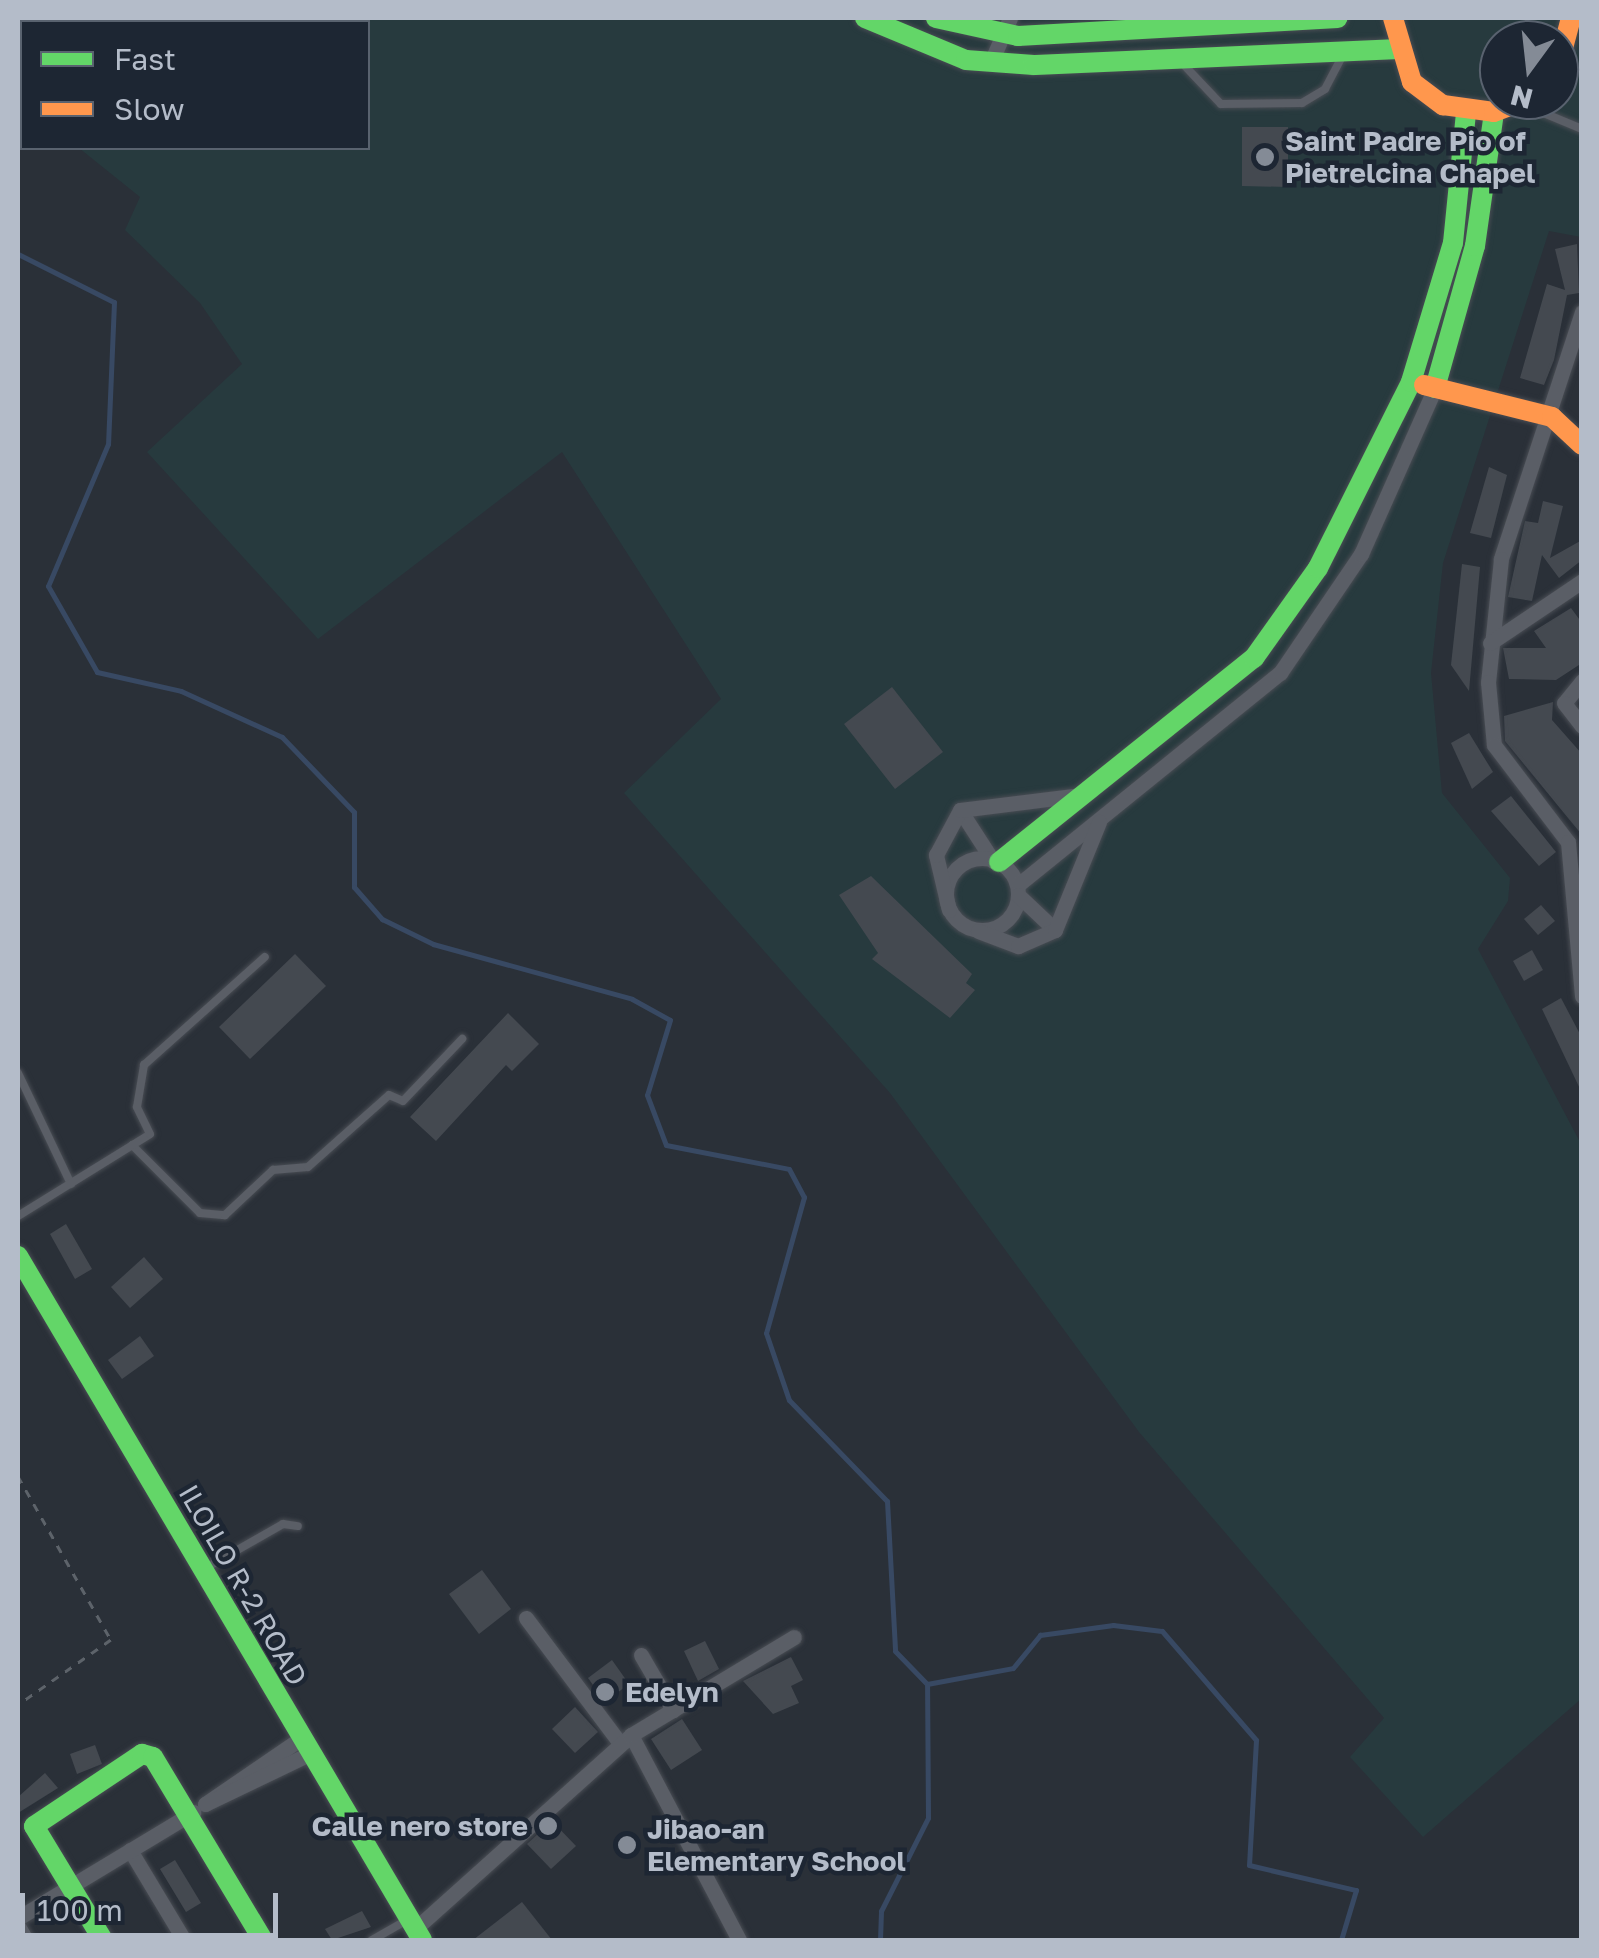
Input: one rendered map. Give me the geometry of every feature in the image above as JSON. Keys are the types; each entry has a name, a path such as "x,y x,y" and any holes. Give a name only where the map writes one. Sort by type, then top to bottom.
{"street":[{"path":"865,18 991,62 1180,60 1395,48"},
{"path":"936,18 1007,26 1337,18"},
{"path":"1393,18 1395,48 1412,82 1466,112 1479,112"},
{"path":"991,62 1007,26"},
{"path":"949,910 958,867 996,862 1254,658 1343,523 1411,382 1453,244 1466,112"},
{"path":"974,930 1004,923 1018,889 1260,694 1306,638 1388,504 1435,388 1475,246 1493,120"},
{"path":"1582,312 1552,417 1512,521 1490,644 1494,745 1568,842 1582,996"},
{"path":"1411,382 1552,417 1582,445"},
{"path":"1490,644 1582,581"},
{"path":"1582,681 1564,703 1582,726"},
{"path":"1132,754 1152,779"},
{"path":"960,810 1081,795"},
{"path":"960,810 936,855 949,910 974,930 1018,946 1055,930 1079,890 1100,820"},
{"path":"960,810 996,862 1055,930"},
{"name":"ILOILO R-2 ROAD","path":"18,1256 304,1747 416,1929"},
{"path":"526,1618 625,1739 740,1940"},
{"path":"416,1929 625,1739 794,1637"},
{"path":"641,1654 673,1710"},
{"path":"18,1918 304,1747"},
{"path":"102,1940 34,1826 40,1814 142,1754 153,1757 196,1810 263,1940"},
{"path":"130,1850 184,1940"},
{"path":"18,1926 26,1940"}],"lane":[{"path":"1180,60 1222,104 1302,103 1325,89 1345,51"},
{"path":"18,1216 150,1134 137,1108 144,1066 265,957"},
{"path":"132,1145 200,1213 225,1215 273,1170 308,1167 390,1095 402,1101 462,1039"},
{"path":"18,1073 71,1184"},
{"path":"203,1570 283,1524 298,1526"},
{"path":"372,1940 416,1929"}],"path":[{"path":"18,1476 111,1640 18,1706"}],"green space":[{"path":"18,18 1581,18 1581,237 1549,231 1443,563 1431,673 1442,793 1510,878 1508,901 1478,949 1581,1144 1581,1699 1423,1837 1350,1757 1384,1718 1139,1432 890,1093 624,793 721,699 562,452 318,639 147,452 242,364 200,303 125,230 140,197 81,150 370,150 370,20 20,20 20,34"}],"building":[{"name":"Saint Padre Pio of Pietrelcina Chapel","path":"1242,127 1288,127 1288,187 1242,186"},
{"path":"1577,244 1579,293 1567,295 1554,360 1544,385 1520,378 1547,284 1565,290 1555,249"},
{"path":"1489,467 1507,475 1491,538 1470,533"},
{"path":"1543,501 1563,506 1550,558 1582,540 1582,560 1559,578 1542,555 1532,601 1508,597 1525,521 1538,523"},
{"path":"1462,564 1480,567 1469,691 1451,665"},
{"path":"1571,608 1582,623 1582,663 1556,680 1509,679 1503,648 1546,648 1534,631"},
{"path":"892,687 943,752 895,789 844,724"},
{"path":"1553,702 1552,720 1582,754 1582,835 1505,741 1504,716"},
{"path":"1469,733 1493,772 1472,789 1451,743"},
{"path":"1511,796 1556,852 1539,866 1491,811"},
{"path":"871,876 972,974 966,983 975,990 950,1018 872,959 878,953 839,895"},
{"path":"1541,905 1555,921 1538,935 1524,919"},
{"path":"1532,950 1543,970 1524,981 1513,961"},
{"path":"295,954 326,986 250,1059 219,1027"},
{"path":"1561,998 1582,1038 1582,1093 1542,1009"},
{"path":"508,1013 539,1044 512,1071 506,1065 436,1141 410,1117"},
{"path":"66,1224 92,1269 75,1279 50,1234"},
{"path":"144,1257 163,1279 130,1308 111,1287"},
{"path":"140,1336 154,1356 122,1379 108,1360"},
{"path":"482,1570 511,1609 479,1634 449,1594"},
{"path":"705,1641 719,1669 698,1681 684,1651"},
{"path":"791,1657 803,1680 791,1686 799,1703 773,1714 743,1681"},
{"path":"612,1660 629,1684 605,1702 588,1678"},
{"path":"575,1707 598,1732 575,1753 552,1729"},
{"path":"682,1719 702,1750 671,1770 651,1739"},
{"path":"95,1745 102,1764 77,1774 70,1754"},
{"path":"45,1773 58,1788 18,1813 18,1797"},
{"path":"552,1821 576,1846 551,1869 527,1844"},
{"path":"175,1860 201,1903 186,1912 160,1869"},
{"path":"522,1902 552,1940 473,1940"},
{"path":"362,1911 371,1927 332,1940 325,1929"}],"waterway":[{"path":"18,254 114,302 108,444 48,586 97,672 181,691 282,737 354,812 354,887 382,919 433,944 632,999 670,1020 647,1095 666,1145 789,1169 804,1197 766,1333 789,1400 887,1501 895,1651 927,1684 1013,1668 1040,1635 1113,1625 1162,1631 1256,1740 1249,1865 1356,1890 1341,1940"},
{"path":"880,1940 881,1911 928,1818 927,1685"}],"traffic: fast":[{"path":"865,18 966,60 1034,65 1395,49"},
{"path":"936,18 1018,36 1337,18"},
{"path":"999,862 1254,658 1318,568 1411,382 1453,243 1466,112"},
{"path":"1435,388 1475,246 1493,120"},
{"path":"18,1256 422,1940"},
{"path":"103,1940 34,1826 142,1754 153,1757 263,1940"}],"traffic: slow":[{"path":"1393,18 1412,82 1443,105 1479,110"},
{"path":"1424,385 1552,417 1582,445"}],"place":[{"name":"Saint Padre Pio of Pietrelcina Chapel","path":"1265,157"},
{"name":"Edelyn","path":"605,1692"},
{"name":"Calle nero store","path":"548,1826"},
{"name":"Jibao-an Elementary School","path":"627,1845"}]}
